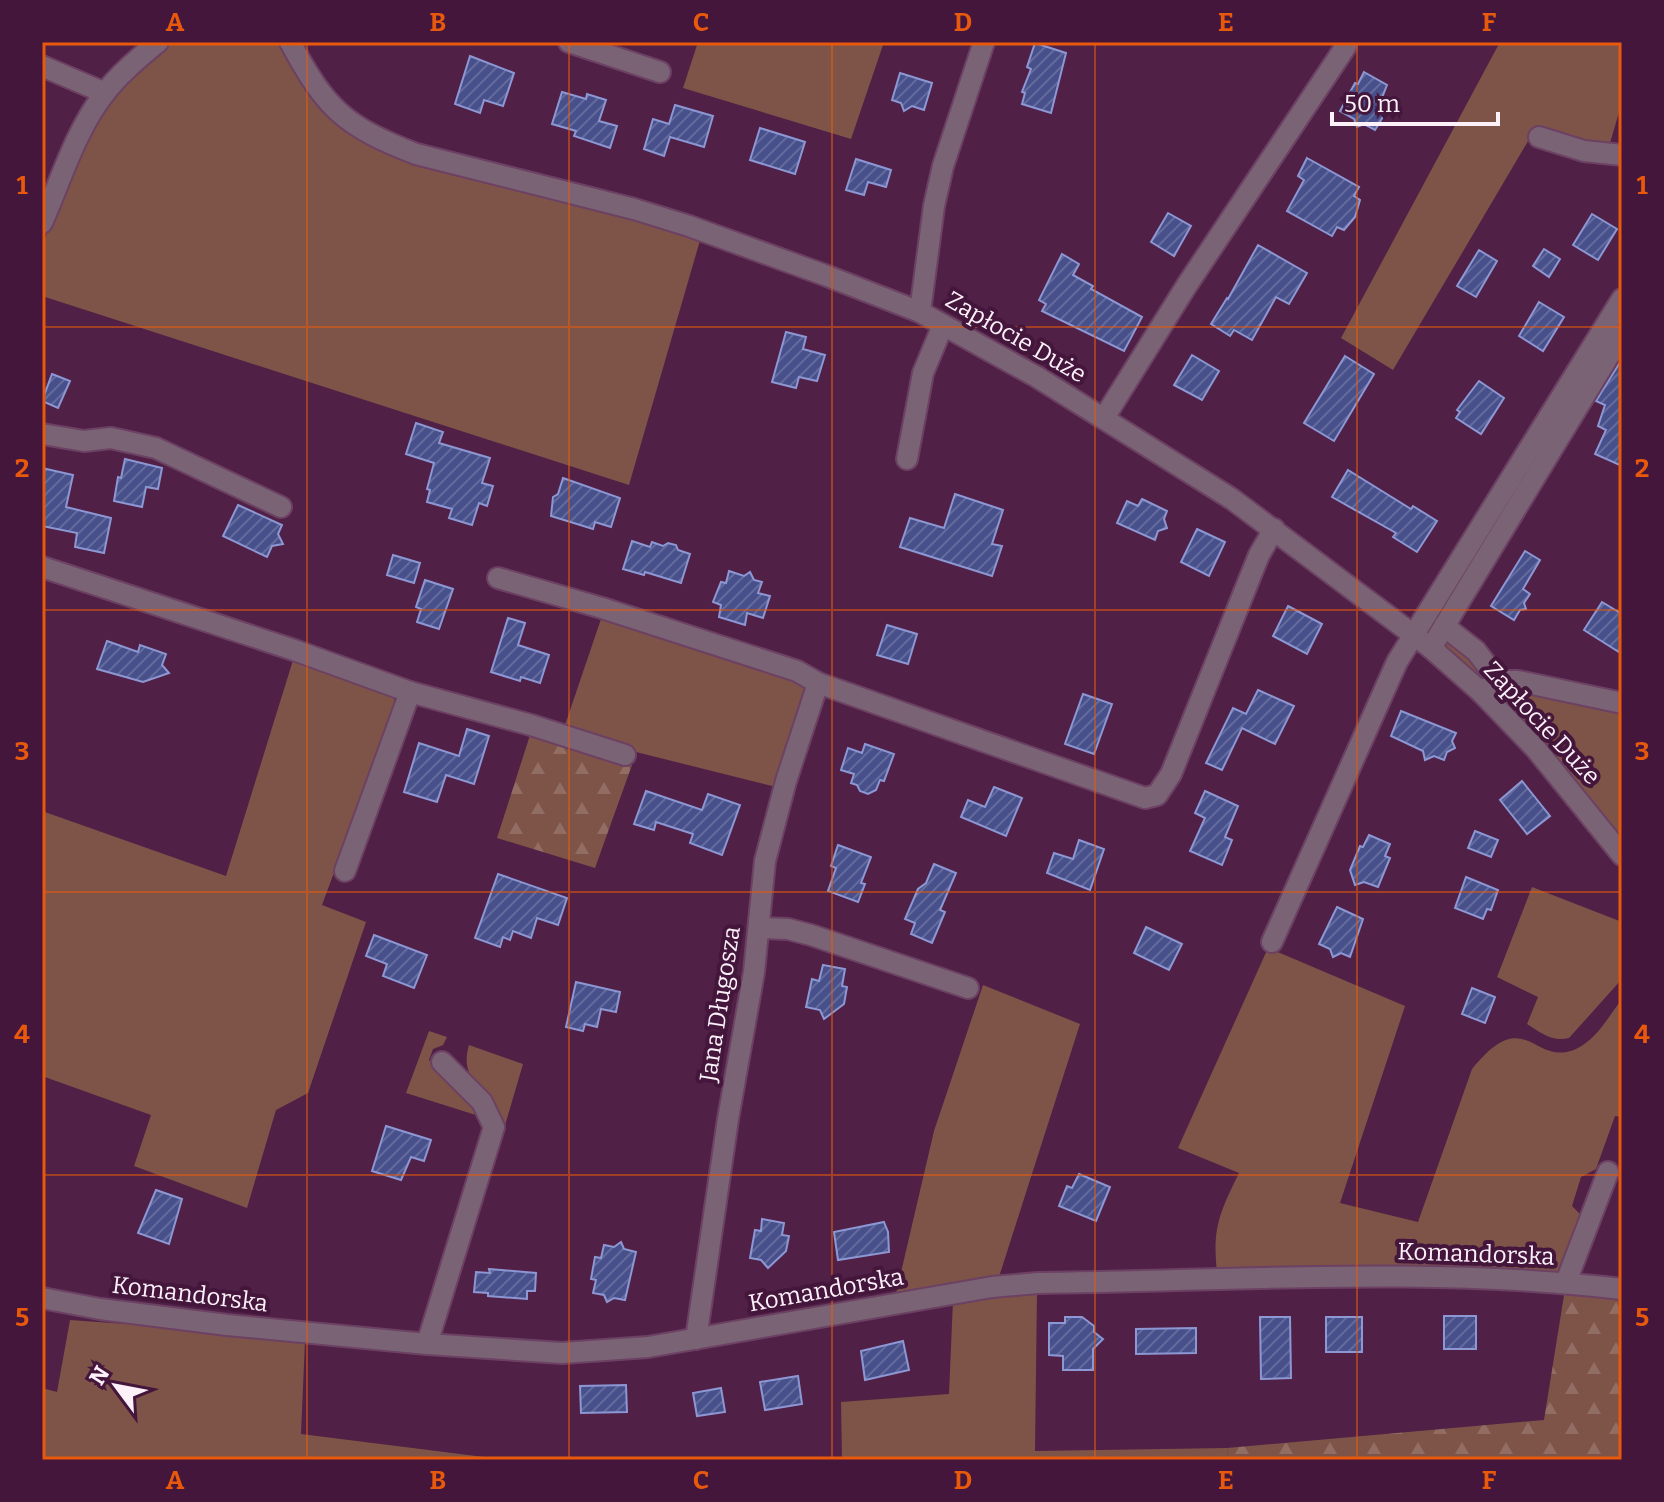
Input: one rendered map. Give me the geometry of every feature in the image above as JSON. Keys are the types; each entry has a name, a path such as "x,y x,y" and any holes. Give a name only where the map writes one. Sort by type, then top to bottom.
{"street":[{"path":"42,223 75,145 105,93 158,42"},
{"name":"Zapłocie Duże","path":"290,42 324,99 340,114 385,142 416,154 689,226 920,312 1104,418 1232,499 1431,648 1481,692 1536,749 1622,855"},
{"path":"569,42 660,72"},
{"path":"920,312 934,206 943,166 984,42"},
{"path":"1104,418 1187,285 1346,46"},
{"path":"42,66 105,93"},
{"path":"1539,137 1584,151 1622,155"},
{"path":"1272,942 1382,692 1413,634 1622,299"},
{"path":"907,459 923,373 943,325"},
{"path":"1431,648 1622,334"},
{"path":"42,434 84,441 111,438 147,445 180,457 230,485 281,507"},
{"path":"498,578 797,671 818,683 1145,798 1157,795 1171,774 1259,555 1274,529"},
{"path":"42,567 294,650 410,692 625,755"},
{"path":"1444,626 1464,639 1499,681"},
{"path":"1481,692 1499,681 1518,681 1622,703"},
{"name":"Jana Długosza","path":"696,1339 760,928 765,861 818,683"},
{"path":"345,871 410,692"},
{"path":"760,928 788,929 811,935 968,988"},
{"path":"427,1344 494,1127 482,1102 442,1062"},
{"path":"1566,1282 1608,1172"},
{"name":"Komandorska","path":"42,1298 100,1309 227,1325 562,1353 648,1347 992,1287 1038,1283 1387,1277 1566,1282 1622,1289"}],"green space":[{"path":"168,42 280,42 313,95 332,117 358,138 701,237 629,485 42,296 42,245 82,147 113,96"},
{"path":"698,42 884,42 851,139 683,88"},
{"path":"1500,42 1622,42 1622,102 1610,143 1587,148 1534,131 1393,370 1341,338"},
{"path":"602,616 795,679 805,687 808,700 780,788 636,752 564,728"},
{"path":"1446,639 1451,639 1489,675 1472,674 1442,645"},
{"path":"294,657 384,689 394,698 395,708 322,905 366,922 308,1093 276,1110 247,1208 134,1166 151,1115 42,1076 42,811 226,876"},
{"path":"1519,686 1622,711 1622,843 1495,695"},
{"path":"531,732 632,765 595,868 497,838"},
{"path":"1532,887 1622,922 1622,979 1569,1038 1552,1038 1527,1024 1538,997 1497,977"},
{"path":"1268,948 1405,1006 1340,1203 1418,1222 1472,1069 1505,1040 1517,1038 1561,1053 1576,1049 1596,1034 1622,999 1622,1117 1615,1116 1596,1169 1581,1177 1572,1206 1582,1216 1561,1274 1217,1272 1219,1221 1239,1173 1178,1148"},
{"path":"983,985 1080,1024 998,1280 895,1298 934,1131"},
{"path":"429,1031 447,1037 443,1045 433,1049 429,1060 479,1116 406,1093"},
{"path":"469,1045 523,1064 501,1139 497,1113 474,1082 467,1066"},
{"path":"1565,1289 1622,1296 1622,1460 1229,1460 1227,1448 1544,1420"},
{"path":"1037,1291 1035,1451 1227,1448 1229,1460 842,1460 841,1402 949,1394 953,1300"},
{"path":"70,1320 223,1331 305,1341 301,1434 508,1460 42,1460 42,1388 57,1392"}],"building":[{"path":"1035,43 1066,53 1051,113 1022,104 1025,93 1022,92 1031,69 1027,67"},
{"path":"470,56 514,73 503,106 484,100 480,113 455,104"},
{"path":"1364,72 1387,85 1378,108 1386,112 1375,130 1364,124 1357,127 1354,119 1340,111"},
{"path":"900,73 932,83 924,110 912,106 904,111 901,103 892,100"},
{"path":"562,92 586,99 587,94 606,100 599,121 617,126 610,148 574,136 576,131 552,124"},
{"path":"675,105 713,116 704,147 670,137 664,156 644,149 653,119 669,124"},
{"path":"760,128 805,142 795,174 750,160"},
{"path":"1307,158 1359,187 1354,196 1360,200 1355,217 1344,230 1337,227 1332,236 1287,211 1304,180 1298,176"},
{"path":"856,159 891,170 886,187 868,182 864,195 846,190"},
{"path":"1168,213 1191,226 1174,256 1151,242"},
{"path":"1592,214 1617,229 1598,260 1573,245"},
{"path":"1258,245 1307,273 1289,304 1276,297 1252,340 1234,330 1230,336 1211,324"},
{"path":"1544,249 1560,259 1549,277 1533,266"},
{"path":"1479,250 1497,261 1476,297 1457,286"},
{"path":"1062,254 1079,264 1073,275 1093,286 1091,289 1142,317 1124,351 1042,311 1046,304 1039,300"},
{"path":"1539,302 1564,317 1543,351 1519,336"},
{"path":"786,332 806,337 803,349 825,355 817,381 799,377 796,388 772,382"},
{"path":"1192,355 1219,371 1202,400 1174,385"},
{"path":"1345,356 1374,374 1334,441 1304,423"},
{"path":"1622,359 1622,466 1595,454 1606,430 1598,426 1605,405 1596,401"},
{"path":"52,374 70,381 58,408 42,401"},
{"path":"1479,381 1504,398 1481,434 1456,418 1460,412 1457,410"},
{"path":"416,423 443,432 439,443 490,458 482,483 493,486 487,506 479,503 472,525 449,518 452,509 427,502 434,463 406,454"},
{"path":"125,459 162,468 158,489 146,487 142,507 114,501"},
{"path":"42,468 73,475 66,507 111,518 104,553 75,547 77,533 42,526"},
{"path":"1348,470 1411,509 1413,506 1437,521 1417,552 1393,537 1396,533 1332,497"},
{"path":"563,478 620,498 611,527 595,522 593,529 551,516 553,497 558,494"},
{"path":"955,494 1003,510 992,544 1002,546 992,576 900,547 910,518 944,528"},
{"path":"1142,499 1167,511 1164,519 1167,528 1158,531 1155,540 1117,523 1127,501 1138,506"},
{"path":"238,505 282,525 278,534 283,544 272,546 267,557 223,536"},
{"path":"1197,529 1225,542 1209,576 1181,562"},
{"path":"632,541 650,547 652,542 663,546 668,543 690,554 681,583 623,569"},
{"path":"1525,551 1540,560 1523,589 1530,594 1524,603 1526,609 1520,610 1514,620 1491,606"},
{"path":"393,555 420,563 414,583 387,575"},
{"path":"729,571 744,576 750,572 754,580 762,582 758,593 770,596 763,618 747,613 745,625 719,617 721,605 713,602 721,582 726,583"},
{"path":"425,580 453,589 439,629 417,622 421,609 416,607"},
{"path":"1602,602 1622,614 1622,654 1584,630"},
{"path":"1288,606 1322,624 1307,654 1273,636"},
{"path":"508,618 525,623 518,645 549,655 540,683 521,677 520,681 491,672"},
{"path":"887,625 917,634 908,664 877,655"},
{"path":"107,641 138,652 140,645 166,654 162,665 169,673 143,682 97,669"},
{"path":"1258,690 1294,706 1275,744 1242,728 1222,770 1206,763 1233,708 1246,714"},
{"path":"1083,694 1112,704 1094,754 1065,744"},
{"path":"1401,711 1456,733 1452,741 1455,748 1447,752 1444,760 1434,756 1425,760 1423,751 1391,736"},
{"path":"467,729 489,736 474,784 446,775 437,802 404,792 419,743 459,756"},
{"path":"865,744 894,754 884,781 880,780 876,790 868,794 851,783 854,774 841,770 848,748 862,753"},
{"path":"1522,781 1550,816 1527,834 1500,800"},
{"path":"994,787 1022,798 1006,836 961,817 968,800 985,807"},
{"path":"646,791 702,810 708,794 740,805 722,855 690,843 693,834 656,822 654,830 634,824"},
{"path":"1205,791 1238,806 1225,837 1232,840 1222,865 1190,851 1205,818 1195,813"},
{"path":"1475,831 1498,840 1491,857 1468,848"},
{"path":"1369,835 1390,844 1385,856 1390,858 1378,887 1364,882 1355,885 1350,870 1360,846 1363,847"},
{"path":"1079,840 1104,849 1090,890 1047,873 1054,853 1073,859"},
{"path":"838,845 871,857 858,902 828,891 836,868 831,866"},
{"path":"934,864 956,873 940,910 945,912 932,943 911,934 915,923 905,919 918,889 926,883"},
{"path":"498,874 567,898 558,925 537,918 531,938 513,931 510,940 503,937 500,947 475,938"},
{"path":"1466,877 1498,890 1491,910 1487,909 1483,919 1455,908"},
{"path":"1337,907 1363,919 1350,957 1341,953 1333,957 1330,949 1319,944"},
{"path":"1146,927 1182,944 1169,970 1134,953"},
{"path":"374,935 427,955 414,988 383,976 387,964 366,956"},
{"path":"823,965 845,969 842,986 847,987 844,1004 824,1019 820,1010 806,1007 812,979 819,981"},
{"path":"576,982 620,992 616,1012 601,1009 597,1027 585,1024 583,1031 566,1027"},
{"path":"1472,988 1495,997 1485,1023 1462,1014"},
{"path":"386,1126 431,1140 424,1161 411,1157 401,1180 372,1171"},
{"path":"1079,1174 1110,1187 1096,1221 1059,1206 1067,1186 1072,1188"},
{"path":"156,1190 182,1199 169,1244 138,1233"},
{"path":"762,1219 784,1223 782,1235 789,1236 786,1251 768,1268 761,1260 750,1258 755,1230 761,1231"},
{"path":"884,1222 889,1252 838,1260 834,1232"},
{"path":"621,1242 624,1249 636,1252 625,1300 614,1298 607,1302 604,1295 593,1293 596,1280 591,1279 595,1257 601,1258 604,1245 614,1247"},
{"path":"489,1269 536,1273 535,1291 527,1291 527,1299 474,1292 476,1272 490,1273"},
{"path":"1444,1316 1476,1316 1476,1349 1444,1349"},
{"path":"1065,1317 1082,1317 1094,1326 1094,1332 1103,1339 1093,1349 1093,1370 1063,1370 1063,1356 1049,1355 1049,1323 1065,1323"},
{"path":"1260,1317 1290,1317 1291,1378 1261,1379"},
{"path":"1326,1317 1362,1317 1362,1352 1326,1352"},
{"path":"1196,1328 1196,1353 1136,1354 1136,1329"},
{"path":"903,1341 909,1370 865,1380 861,1351"},
{"path":"798,1376 802,1404 765,1410 760,1382"},
{"path":"626,1385 627,1412 581,1413 580,1386"},
{"path":"721,1388 725,1412 697,1416 693,1393"}]}
